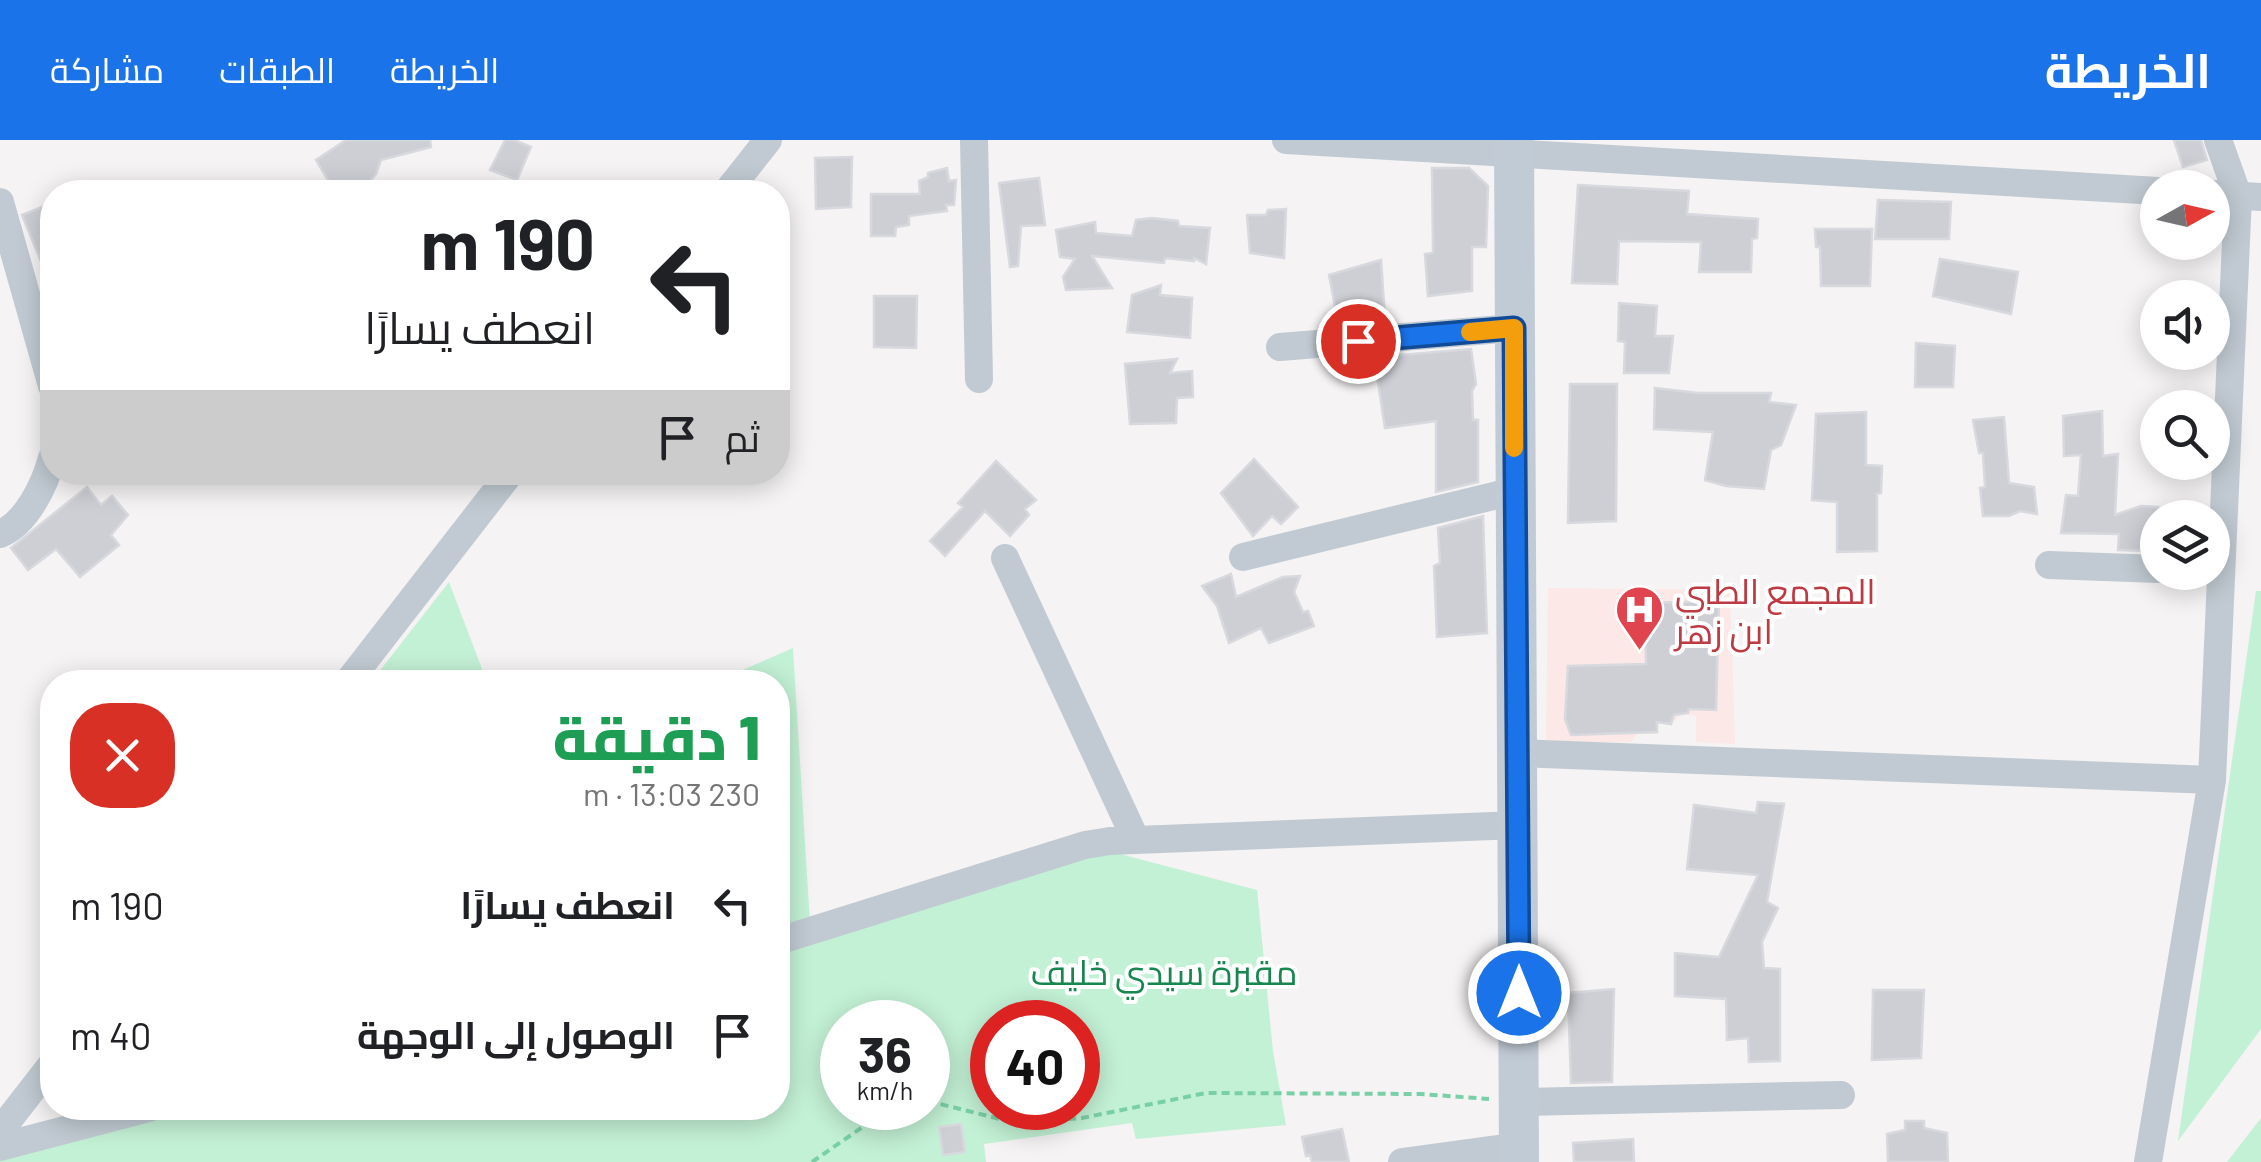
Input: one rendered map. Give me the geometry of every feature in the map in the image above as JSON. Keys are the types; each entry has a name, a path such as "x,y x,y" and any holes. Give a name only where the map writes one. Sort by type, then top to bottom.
{"street":[{"path":"737,180 768,140"},
{"path":"974,140 979,379"},
{"path":"1286,140 1725,152 2140,189"},
{"path":"2218,140 2237,196 2221,500"},
{"path":"1402,1162 1520,1154 1514,146"},
{"path":"0,202 40,344"},
{"path":"1280,347 1514,328"},
{"path":"0,534 12,530 43,485"},
{"path":"357,670 500,485"},
{"path":"1244,557 1514,491"},
{"path":"1006,558 1135,838"},
{"path":"2049,565 2140,568"},
{"path":"2148,1162 2212,780 2217,590"},
{"path":"1518,754 2212,780"},
{"path":"790,937 1086,844 1135,838 1518,825"},
{"path":"0,1132 40,1080"},
{"path":"1519,1102 1841,1095"},
{"path":"0,1147 103,1120"}],"path":[{"path":"950,1106 1016,1123 1082,1118 1206,1093 1421,1094 1519,1102"},
{"path":"812,1162 858,1130"}],"shaded area":[{"name":"المجمع الطبي ابن زهر","path":"1548,588 1730,590 1735,744 1696,742 1696,716 1682,714 1671,724 1657,722 1657,734 1637,733 1632,742 1546,742"}],"green space":[{"path":"449,582 482,670 380,670"},
{"path":"2256,591 2261,591 2261,1029 2178,1141"},
{"path":"793,648 810,923 790,929 790,670 743,670"},
{"name":"مقبرة سيدي خليف","path":"1101,849 1257,890 1273,1051 1286,1125 1136,1139 1132,1123 1100,1128 1100,1000 970,1000 970,1130 1083,1130 984,1144 986,1162 0,1162 0,1153 133,1120 790,1120 790,949"},
{"path":"2261,1118 2261,1162 2227,1162"}],"building":[{"path":"346,140 430,140 431,147 381,160 371,180 328,180 316,160"},
{"path":"505,140 531,147 517,180 490,170"},
{"path":"2174,140 2201,140 2207,160 2183,167"},
{"path":"852,157 851,207 816,209 815,158"},
{"path":"947,168 949,181 956,180 954,205 946,205 947,211 909,216 909,225 896,227 895,236 871,236 871,194 920,194 919,181 928,173"},
{"path":"1432,168 1469,168 1488,186 1486,247 1472,247 1472,291 1428,296 1425,254 1433,253"},
{"path":"1039,178 1045,225 1021,226 1018,266 1010,267 999,183"},
{"path":"1578,185 1689,191 1687,214 1758,219 1757,238 1752,239 1751,272 1699,272 1701,242 1619,241 1617,284 1572,283"},
{"path":"1878,200 1951,202 1949,239 1875,239"},
{"path":"40,208 40,259 22,215"},
{"path":"1286,209 1284,258 1250,253 1247,215"},
{"path":"1136,220 1178,221 1179,226 1210,228 1206,264 1194,258 1165,258 1164,263 1092,256 1112,288 1066,290 1063,277 1075,259 1060,257 1056,230 1095,222 1096,233 1132,236"},
{"path":"1815,229 1872,229 1870,286 1821,286 1820,247 1816,247"},
{"path":"1940,259 2018,272 2011,314 1933,296"},
{"path":"1381,260 1385,318 1338,322 1329,275"},
{"path":"1161,285 1160,295 1192,298 1190,338 1127,332 1132,295"},
{"path":"874,296 917,296 916,348 874,347"},
{"path":"1619,303 1657,306 1655,336 1673,336 1669,373 1624,373 1625,342 1618,341"},
{"path":"1916,343 1955,346 1953,387 1915,387"},
{"path":"1471,349 1476,384 1472,391 1473,420 1478,420 1478,482 1436,492 1436,421 1385,428 1375,362 1400,355"},
{"path":"1177,359 1170,373 1192,371 1193,397 1177,398 1176,423 1130,424 1125,364"},
{"path":"1570,384 1617,384 1616,521 1568,523"},
{"path":"1655,388 1698,393 1771,393 1769,402 1796,405 1781,445 1771,450 1764,489 1705,480 1713,432 1654,429"},
{"path":"2102,411 2103,456 2118,454 2115,515 2140,506 2140,551 2118,550 2119,534 2061,533 2066,495 2078,496 2081,455 2064,456 2063,416"},
{"path":"1866,412 1866,465 1882,466 1881,493 1877,494 1877,551 1837,552 1837,502 1812,500 1816,414"},
{"path":"2004,417 2009,483 2034,487 2037,514 2020,511 2009,516 1983,516 1983,453 1979,453 1973,420"},
{"path":"1254,459 1298,507 1281,524 1272,516 1253,536 1221,493"},
{"path":"996,461 1036,500 1025,509 1029,515 1010,536 985,511 945,556 930,541 963,507 958,503"},
{"path":"87,487 101,505 112,496 128,515 111,535 119,545 80,577 56,549 28,570 11,548"},
{"path":"1483,516 1487,633 1437,637 1434,566 1440,563 1438,528"},
{"path":"1231,574 1236,597 1283,577 1300,576 1294,592 1314,626 1269,643 1261,628 1229,643 1217,606 1202,586"},
{"path":"1719,601 1716,710 1689,709 1688,713 1674,715 1671,724 1657,722 1657,732 1571,735 1565,719 1568,666 1646,664 1645,603"},
{"path":"1758,802 1784,804 1767,902 1778,908 1762,942 1764,968 1780,969 1780,1061 1749,1062 1748,1038 1727,1040 1726,999 1675,996 1675,953 1719,957 1758,875 1687,869 1694,805 1756,813"},
{"path":"1614,989 1612,1082 1571,1083 1568,993"},
{"path":"1873,990 1924,990 1921,1058 1872,1060"},
{"path":"1905,1121 1924,1121 1924,1128 1947,1133 1948,1162 1888,1162 1887,1134 1905,1130"},
{"path":"961,1124 965,1152 943,1155 939,1130 950,1130 950,1126"},
{"path":"1342,1129 1349,1162 1312,1162 1310,1155 1306,1156 1302,1137"},
{"path":"1633,1139 1634,1162 1574,1162 1573,1143"}],"slow traffic":[{"path":"1470,332 1514,328 1514,448"}],"place":[{"name":"المجمع الطبي ابن زهر","path":"1640,652"}],"route":[{"path":"1358,341 1514,328 1519,993"}]}
